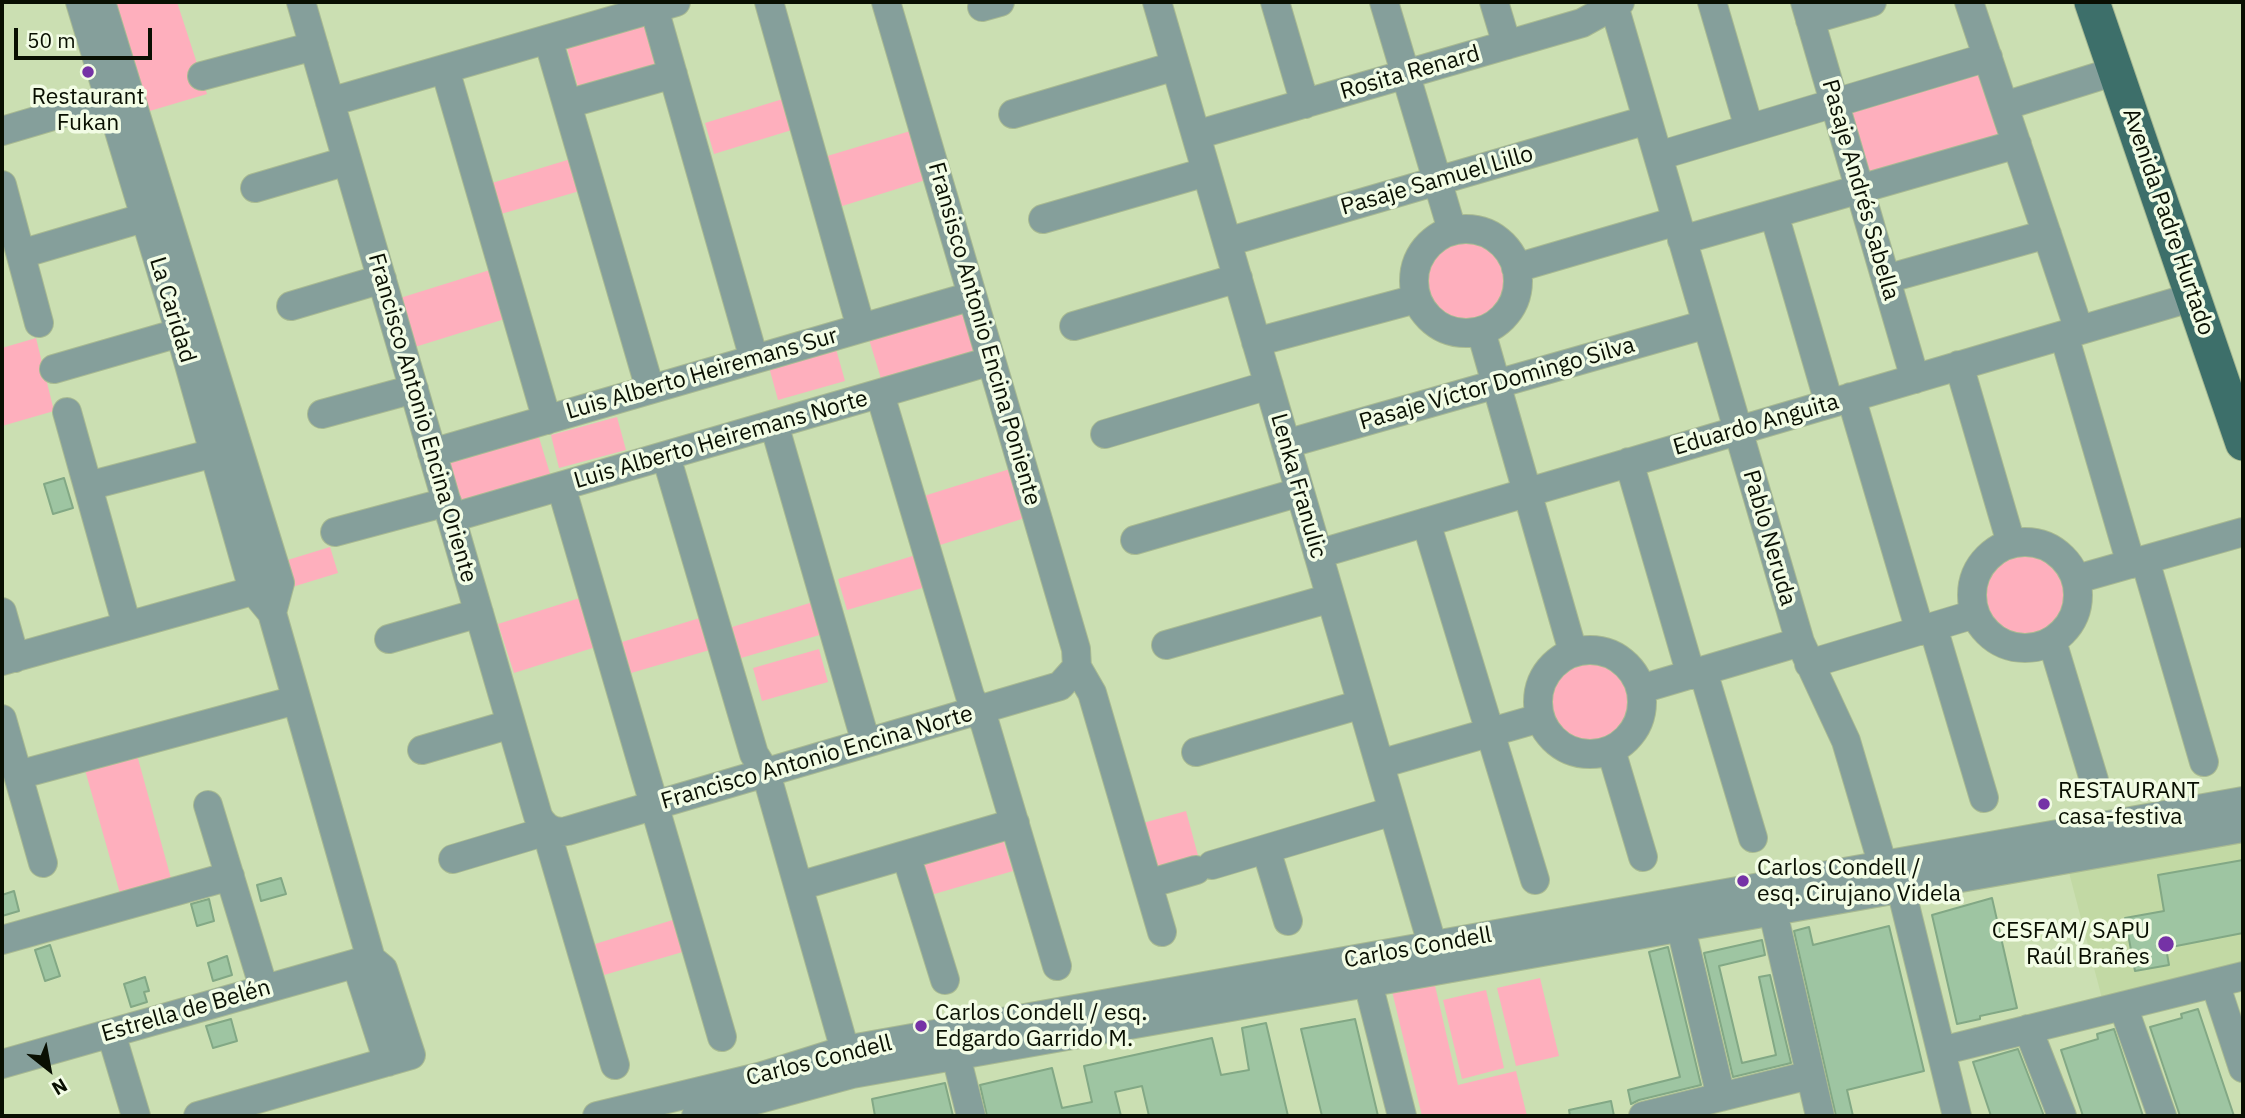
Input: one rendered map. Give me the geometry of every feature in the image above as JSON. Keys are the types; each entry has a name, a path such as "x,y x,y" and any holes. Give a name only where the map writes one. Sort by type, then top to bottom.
{"main road":[{"name":"Avenida Padre Hurtado","path":"2092,2 2243,443"},
{"name":"Avenida Padre Hurtado","path":"2115,2 2243,376"}],"street":[{"name":"La Caridad","path":"80,2 119,96 264,577 363,961 383,969 411,1055 198,1116"},
{"name":"La Caridad","path":"101,2 143,218 190,330 214,453 235,480"},
{"name":"Francisco Antonio Encina Oriente","path":"301,2 538,816 550,830 551,847 615,1065"},
{"path":"769,2 861,328"},
{"name":"Fransisco Antonio Encina Poniente","path":"886,2 1076,649 1077,667 1092,693 1162,932"},
{"name":"Lenka Franulic","path":"1157,2 1436,958"},
{"path":"1275,2 1305,104"},
{"path":"1384,2 1452,230"},
{"path":"1494,2 1507,46"},
{"path":"1712,2 1749,128"},
{"path":"1807,11 1871,2"},
{"path":"1969,2 2047,234 2072,332 2138,562 2204,762"},
{"name":"Rosita Renard","path":"1196,135 1582,23 1616,3"},
{"name":"Pablo Neruda","path":"1616,3 1679,231 1804,653 1846,741 1883,866"},
{"path":"330,102 665,5 673,74 754,359"},
{"name":"Pasaje Andrés Sabella","path":"1807,11 1915,379"},
{"path":"548,39 650,389"},
{"path":"202,76 314,46"},
{"path":"1658,156 1988,57"},
{"path":"1013,114 1175,66"},
{"path":"445,69 547,420"},
{"path":"2004,106 2116,71"},
{"path":"567,104 673,74"},
{"path":"2,131 119,96"},
{"name":"Pasaje Samuel Lillo","path":"1227,242 1647,120"},
{"path":"1516,268 1679,231 1774,214 2017,144"},
{"path":"255,188 347,161"},
{"path":"1043,219 1206,172"},
{"path":"2,185 39,323"},
{"path":"1774,214 1840,400 1927,629 1984,798"},
{"path":"21,254 143,218"},
{"path":"1475,229 1497,239 1506,247 1516,268 1516,294 1511,306 1503,317 1481,331 1455,332 1442,328 1422,311 1413,287 1416,262 1430,242 1452,230 1475,229"},
{"path":"1886,279 2047,234"},
{"path":"1074,327 1238,278"},
{"path":"291,306 382,279"},
{"name":"Luis Alberto Heiremans Sur","path":"432,453 972,296"},
{"name":"Eduardo Anguita","path":"1318,554 2193,297"},
{"path":"1256,342 1416,299"},
{"name":"Pasaje Víctor Domingo Silva","path":"1286,444 1707,324"},
{"path":"54,369 190,330"},
{"path":"1481,331 1573,652"},
{"name":"Luis Alberto Heiremans Norte","path":"335,533 561,486 991,361"},
{"path":"1959,365 2011,543"},
{"path":"1105,434 1269,385"},
{"path":"322,414 414,389"},
{"path":"880,394 970,696 985,724 1057,966"},
{"path":"67,412 125,618"},
{"path":"774,424 866,743"},
{"path":"88,486 214,453"},
{"path":"666,456 754,754 766,773 849,1062"},
{"path":"1629,462 1753,838"},
{"path":"561,486 722,1037"},
{"path":"1135,540 1300,492"},
{"path":"1426,522 1535,880"},
{"path":"2077,579 2243,532"},
{"path":"2032,542 2051,548 2067,561 2077,579 2079,600 2073,619 2061,635 2052,641 2030,648 2007,646 1988,634 1975,614 1972,593 1978,571 1992,554 2011,543 2032,542"},
{"path":"2,612 7,650 264,577"},
{"path":"1166,645 1331,598"},
{"path":"389,639 479,613"},
{"path":"1641,689 1697,673 1927,629 1975,614"},
{"path":"2052,641 2094,780"},
{"path":"1586,650 1610,653 1629,668 1641,689 1639,720 1628,738 1611,750 1587,754 1574,752 1553,739 1540,718 1538,695 1541,684 1553,664 1573,652 1586,650"},
{"name":"Francisco Antonio Encina Norte","path":"453,859 550,830 567,831 655,806 1060,686 1077,667"},
{"path":"18,775 296,700"},
{"path":"1196,752 1362,704"},
{"path":"1380,764 1540,718"},
{"path":"2,719 43,863"},
{"path":"422,750 511,724"},
{"path":"1611,750 1643,857"},
{"name":"Carlos Condell","path":"695,1116 768,1096 849,1062 1436,958 1883,866 2243,801"},
{"path":"208,805 264,989"},
{"path":"1148,884 1394,811"},
{"path":"799,886 1015,823"},
{"name":"Carlos Condell","path":"849,1062 956,1056 1368,983 1436,958 1681,928 2243,828"},
{"path":"1266,849 1288,921"},
{"path":"906,855 945,980"},
{"path":"1883,866 1901,889 1956,1116"},
{"path":"2,940 230,876"},
{"path":"1773,912 1820,1116"},
{"path":"1681,928 1721,1097"},
{"name":"Estrella de Belén","path":"2,1064 363,961"},
{"path":"1941,1051 2243,976"},
{"path":"1368,983 1402,1116"},
{"path":"2215,983 2243,1068"},
{"path":"2123,1006 2162,1116"},
{"path":"2028,1029 2062,1116"},
{"path":"111,1033 136,1116"},
{"path":"956,1056 971,1116"},
{"path":"1643,1116 1685,1111 1721,1097 1811,1075"},
{"name":"Carlos Condell","path":"597,1116 768,1096"}],"shaded area":[{"path":"114,2 177,2 207,94 143,113"},
{"path":"646,21 659,63 578,87 566,45"},
{"path":"1983,65 2004,135 1865,176 1845,106"},
{"path":"786,98 795,129 714,154 705,123"},
{"path":"917,129 932,178 839,207 824,157"},
{"path":"574,158 583,190 501,214 492,183"},
{"path":"1465,236 1482,239 1496,248 1505,262 1508,279 1505,296 1496,310 1482,319 1465,322 1448,319 1434,310 1425,296 1422,279 1425,262 1434,248 1448,239"},
{"path":"493,269 508,318 415,347 400,298"},
{"path":"962,307 977,356 883,385 868,336"},
{"path":"36,338 54,411 2,426 2,348"},
{"path":"836,349 845,381 778,400 769,367"},
{"path":"617,417 626,450 559,468 551,435"},
{"path":"537,431 552,480 464,508 448,459"},
{"path":"1013,468 1028,517 940,545 924,496"},
{"path":"330,547 338,573 289,588 281,562"},
{"path":"2026,552 2043,555 2057,564 2066,578 2069,595 2066,612 2057,626 2043,635 2026,638 2009,635 1995,626 1986,612 1983,595 1986,578 1995,564 2009,555"},
{"path":"919,554 929,586 847,610 838,579"},
{"path":"586,596 602,645 514,673 498,624"},
{"path":"813,602 823,634 741,658 732,627"},
{"path":"703,617 713,649 631,673 622,642"},
{"path":"819,649 828,682 762,701 753,668"},
{"path":"1589,658 1606,661 1620,670 1629,684 1632,701 1629,718 1620,732 1606,741 1589,744 1572,741 1558,732 1549,718 1546,701 1549,684 1558,670 1572,661"},
{"path":"137,755 172,882 121,897 85,770"},
{"path":"1186,811 1200,863 1150,877 1136,825"},
{"name":"CESFAM/ SAPU Raúl Brañes","path":"2243,834 2243,971 2104,1006 2067,865"},
{"path":"1003,839 1013,871 931,895 922,864"},
{"path":"676,919 686,951 604,975 595,944"},
{"path":"1433,977 1458,1085 1516,1071 1527,1116 1422,1116 1391,987"},
{"path":"1540,978 1559,1056 1516,1066 1497,988"},
{"path":"1486,990 1504,1068 1462,1079 1443,1000"}],"building":[{"path":"64,478 73,508 53,514 44,484"},
{"path":"2243,860 2243,933 2166,948 2169,965 2135,971 2125,918 2164,911 2158,875"},
{"path":"281,878 286,894 261,901 257,885"},
{"path":"14,891 19,911 2,916 2,895"},
{"path":"1992,898 2017,1008 1957,1024 1932,915"},
{"path":"209,899 214,921 197,926 191,904"},
{"path":"1889,926 1924,1071 1847,1090 1853,1116 1836,1116 1794,931 1809,927 1813,945"},
{"path":"1762,940 1765,955 1719,966 1742,1063 1776,1055 1759,977 1770,975 1791,1063 1733,1077 1704,953"},
{"path":"50,945 60,976 45,981 35,950"},
{"path":"1668,947 1701,1085 1631,1104 1628,1090 1680,1077 1649,952"},
{"path":"227,956 232,975 213,981 208,963"},
{"path":"145,977 149,991 144,992 147,1002 131,1007 124,984"},
{"path":"2198,1009 2234,1116 2180,1116 2150,1027 2182,1018 2181,1014"},
{"path":"231,1019 237,1041 213,1048 206,1026"},
{"path":"1355,1019 1378,1116 1322,1116 1301,1029"},
{"path":"1266,1023 1288,1116 1149,1116 1142,1086 1115,1092 1121,1116 987,1116 980,1085 1052,1068 1062,1108 1092,1102 1084,1066 1212,1038 1221,1075 1249,1070 1242,1028"},
{"path":"2114,1029 2143,1116 2083,1116 2061,1050 2098,1039 2097,1034"},
{"path":"2018,1049 2044,1116 1991,1116 1973,1062"},
{"path":"945,1083 953,1116 875,1116 872,1099"},
{"path":"1611,1101 1614,1116 1570,1116 1569,1110"}],"place":[{"name":"Restaurant Fukan","path":"88,72"},
{"name":"RESTAURANT casa-festiva","path":"2044,804"},
{"name":"Carlos Condell / esq. Cirujano Videla","path":"1743,881"},
{"name":"CESFAM/ SAPU Raúl Brañes","path":"2166,944"},
{"name":"Carlos Condell / esq. Edgardo Garrido M.","path":"921,1026"}]}
